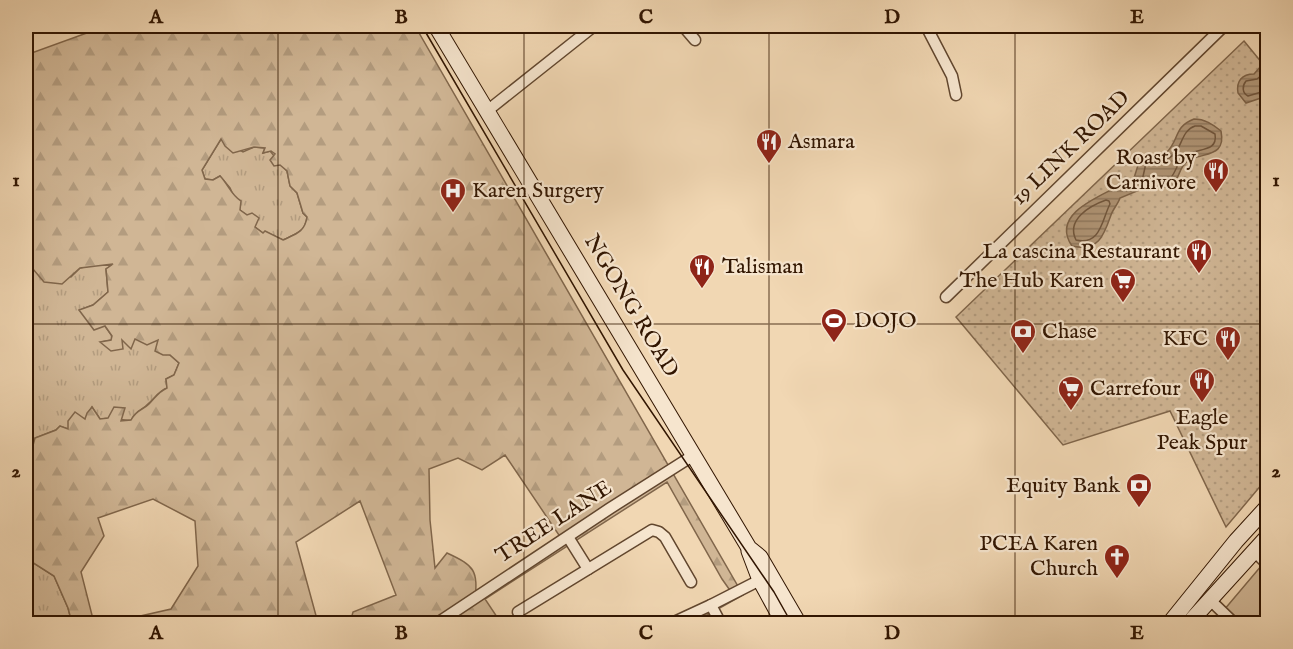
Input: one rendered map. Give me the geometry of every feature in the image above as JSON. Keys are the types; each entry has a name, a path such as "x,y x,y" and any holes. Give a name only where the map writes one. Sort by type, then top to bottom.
{"main road":[{"name":"NGONG ROAD","path":"436,26 749,548 760,557 799,624"},
{"path":"1169,624 1236,541 1268,507"},
{"path":"1188,624 1268,536"},
{"name":"NGONG ROAD","path":"749,548 760,580 784,624"}],"street":[{"path":"487,111 594,26"},
{"path":"683,26 695,40"},
{"path":"926,26 952,76 956,95"},
{"name":"19 LINK ROAD","path":"946,297 1224,26"},
{"name":"TREE LANE","path":"436,624 694,455"},
{"path":"518,612 652,530 660,532 665,537 691,582"},
{"path":"568,537 588,569"},
{"path":"1254,551 1268,565"},
{"path":"670,624 760,580"},
{"path":"1209,599 1235,624"},
{"path":"711,605 721,624"}],"green space":[{"path":"106,26 415,26 743,595 693,623 682,623 734,596 667,482 485,599 501,623 350,623 353,612 396,595 360,501 296,542 318,623 121,623 123,620 171,609 198,566 195,521 153,499 98,518 104,536 81,572 94,623 72,623 54,576 29,560 26,561 26,450 32,449 35,438 56,430 60,426 68,429 68,421 75,412 85,419 92,407 100,419 108,418 114,407 125,408 121,421 131,420 137,412 167,388 166,379 174,375 179,363 170,355 163,355 155,351 158,340 147,345 135,339 131,349 122,340 123,349 111,351 100,342 111,340 112,336 105,326 94,330 79,310 93,305 108,292 106,269 113,264 80,268 62,284 44,282 33,269 26,270 26,55","holes":["221,139 233,153 254,147 265,148 263,153 271,151 275,154 270,160 274,166 280,165 287,171 290,186 297,193 303,213 307,217 299,232 283,240 265,231 263,233 255,227 259,218 252,213 247,215 240,210 241,201 220,176 213,180 205,179 202,170","505,455 561,538 475,601 475,576 469,566 447,553 435,568 430,520 429,469 458,458 482,470"]},
{"path":"1244,41 1267,69 1268,477 1226,527 1170,411 1063,445 956,317"},
{"path":"221,139 243,152 254,147 265,148 263,153 270,151 287,171 290,186 297,193 303,213 307,217 299,232 283,240 266,232 263,233 240,210 230,188 220,176 213,180 205,179 202,170"},
{"path":"114,264 106,269 108,292 93,305 80,310 105,326 112,336 112,340 101,342 121,339 159,339 179,363 174,375 166,379 167,388 137,412 131,420 100,419 92,407 85,419 68,429 60,426 56,430 35,438 32,449 26,450 26,270 33,269 71,277 80,268"},
{"path":"1267,559 1267,623 1213,623"},
{"path":"29,560 54,576 72,623 26,624 26,561"}],"water":[{"path":"1267,63 1267,96 1246,103 1238,93 1239,82 1243,77 1254,74"},
{"path":"1194,119 1208,122 1221,131 1222,141 1219,147 1183,166 1171,187 1144,188 1120,198 1099,240 1088,246 1072,246 1067,233 1068,222 1075,212 1099,196 1134,178 1143,156 1166,153 1183,126"}],"tram line":[{"path":"422,26 623,370 774,592 792,624"}],"place":[{"name":"Asmara","path":"769,165"},
{"name":"Roast by Carnivore","path":"1216,194"},
{"name":"Karen Surgery","path":"453,214"},
{"name":"La cascina Restaurant","path":"1199,275"},
{"name":"Talisman","path":"702,290"},
{"name":"The Hub Karen","path":"1123,304"},
{"name":"DOJO","path":"834,344"},
{"name":"Chase","path":"1023,355"},
{"name":"KFC","path":"1228,362"},
{"name":"Eagle Peak Spur","path":"1202,404"},
{"name":"Carrefour","path":"1071,412"},
{"name":"Equity Bank","path":"1139,509"},
{"name":"PCEA Karen Church","path":"1117,580"}]}
